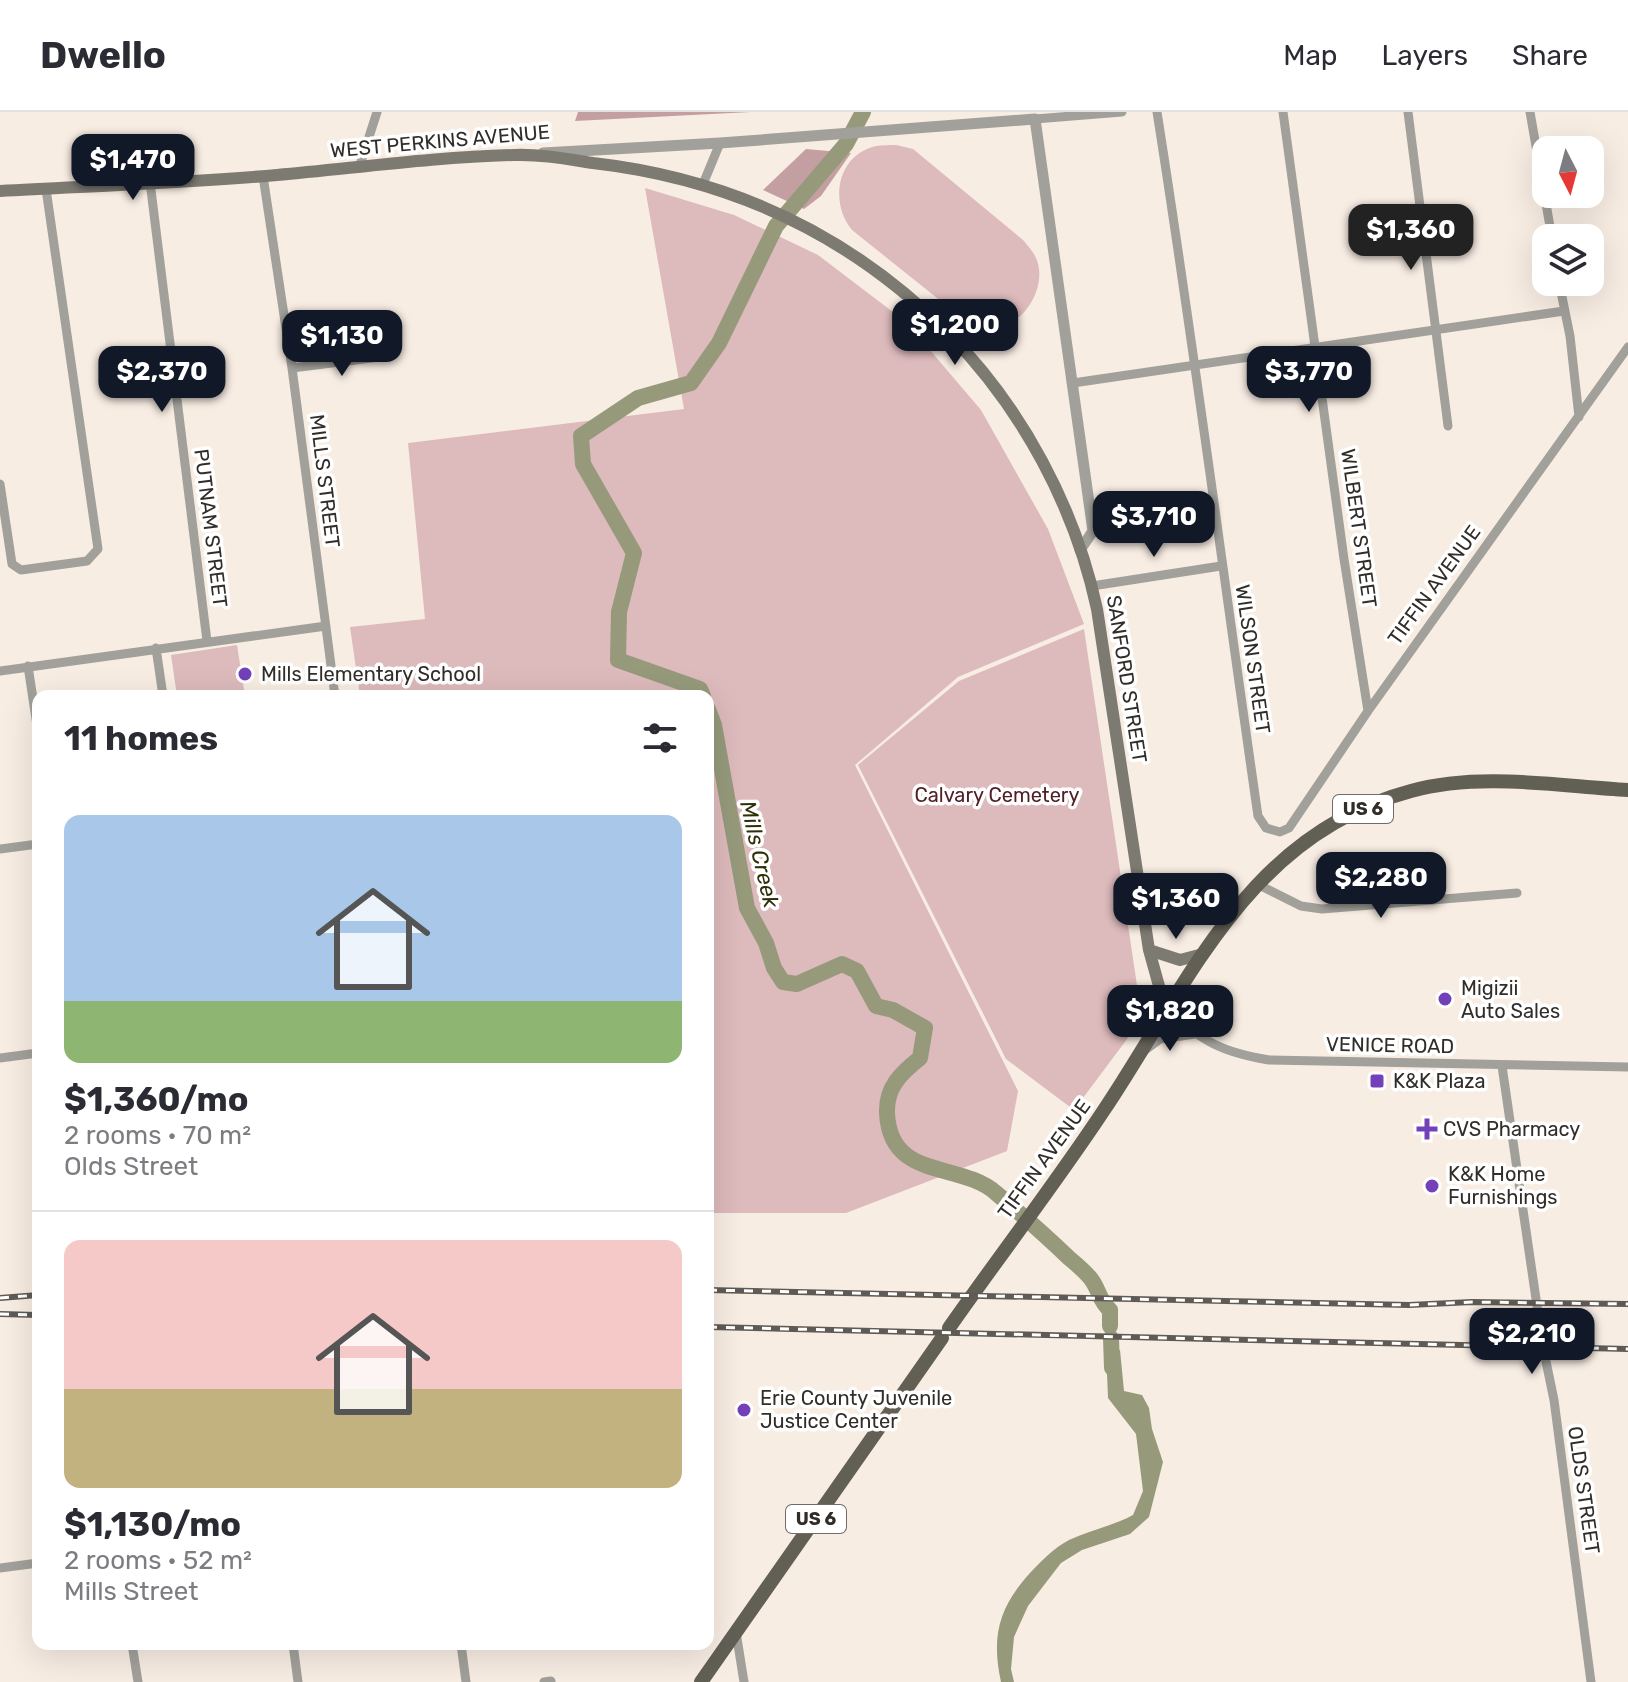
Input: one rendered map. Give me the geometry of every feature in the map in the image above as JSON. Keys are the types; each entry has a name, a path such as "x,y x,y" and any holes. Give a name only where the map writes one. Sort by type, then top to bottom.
{"main road":[{"name":"WEST PERKINS AVENUE","path":"0,191 263,176 518,155"},
{"name":"SANFORD STREET","path":"518,155 632,167 703,184 792,218 898,285 957,343 991,382 1054,483 1092,586 1149,950 1166,1011"},
{"name":"US 6","path":"1166,1011 1203,954 1257,884 1288,854 1313,836 1366,807 1410,791 1473,781 1628,790"},
{"path":"1149,950 1180,960 1203,954"},
{"name":"TIFFIN AVENUE","path":"701,1682 1104,1110 1166,1011"}],"street":[{"path":"359,168 377,112"},
{"name":"WEST PERKINS AVENUE","path":"518,155 1122,112"},
{"name":"WILSON STREET","path":"1157,112 1197,367 1221,566 1258,816 1266,828"},
{"name":"WILBERT STREET","path":"1283,112 1344,559 1368,711"},
{"path":"1408,112 1448,426"},
{"path":"1530,112 1550,224"},
{"path":"1035,119 1093,531 1080,550"},
{"path":"703,184 720,143"},
{"name":"MILLS STREET","path":"263,176 334,690"},
{"name":"PUTNAM STREET","path":"150,182 207,641"},
{"path":"0,484 12,564 21,570 87,561 98,549 46,189"},
{"path":"1561,296 1579,417"},
{"path":"1073,383 1564,311"},
{"name":"TIFFIN AVENUE","path":"1266,828 1280,832 1289,828 1368,711 1628,347"},
{"path":"292,368 387,356"},
{"path":"1092,586 1221,566"},
{"path":"0,671 326,626"},
{"path":"156,648 162,690"},
{"path":"28,666 32,692"},
{"path":"0,849 32,845"},
{"path":"1257,884 1301,906 1322,909 1517,893"},
{"name":"VENICE ROAD","path":"1166,1011 1216,1047 1269,1060 1628,1067"},
{"path":"1138,1054 1160,1039 1195,1034"},
{"path":"0,1058 32,1054"},
{"name":"OLDS STREET","path":"1502,1066 1543,1347 1554,1400 1591,1682"},
{"path":"0,1568 32,1564"},
{"path":"736,1632 744,1682"},
{"path":"133,1650 138,1682"},
{"path":"294,1650 298,1682"},
{"path":"462,1650 466,1682"},
{"path":"544,1682 551,1681"}],"green space":[{"path":"896,145 913,149 1023,240 1035,256 1038,286 1029,306 1014,321 995,327 967,322 852,230 845,219 839,193 845,169 863,151 876,146"},
{"path":"645,188 734,215 818,255 906,322 981,410 1048,529 1084,624 958,677 855,765 1018,1091 1007,1151 846,1213 714,1213 714,690 359,690 350,627 425,619 408,443 684,409"},
{"name":"Calvary Cemetery","path":"1084,629 1142,1019 1074,1110 1006,1059 858,765 959,681"},
{"path":"237,645 244,690 176,690 171,655"}],"shaded area":[{"path":"578,112 751,112 575,121"},
{"path":"806,149 851,153 821,196 804,209 763,190"},
{"path":"1106,1349 1120,1350 1124,1391 1142,1395 1149,1408 1163,1462 1149,1517 1130,1534 1082,1550 1061,1563 1028,1606 1014,1637 1011,1669 1014,1682 1001,1682 997,1650 1000,1623 1019,1586 1043,1559 1063,1543 1133,1515 1143,1491 1136,1434 1108,1398"}],"waterway":[{"name":"Mills Creek","path":"700,690 618,660 619,612 634,553 583,464 581,436 638,398 691,383 719,343 776,226 846,144 863,112"},
{"name":"Mills Creek","path":"714,725 747,908 783,982 797,984 842,964 857,971 876,1006 893,1010 925,1028 920,1058 896,1081 887,1104 891,1135 900,1150 913,1160 981,1183 996,1193 1089,1276 1110,1310 1110,1326"},
{"name":"Mills Creek","path":"1111,1338 1112,1368"}],"railway":[{"path":"714,1290 1409,1305 1472,1302 1628,1304"},
{"path":"0,1298 32,1295"},
{"path":"0,1314 32,1315"},
{"path":"714,1327 1628,1349"}],"place":[{"name":"Mills Elementary School","path":"245,674"},
{"name":"Migizii Auto Sales","path":"1445,999"},
{"name":"K&K Plaza","path":"1377,1081"},
{"name":"CVS Pharmacy","path":"1427,1129"},
{"name":"K&K Home Furnishings","path":"1432,1186"},
{"name":"Erie County Juvenile Justice Center","path":"744,1410"}]}
